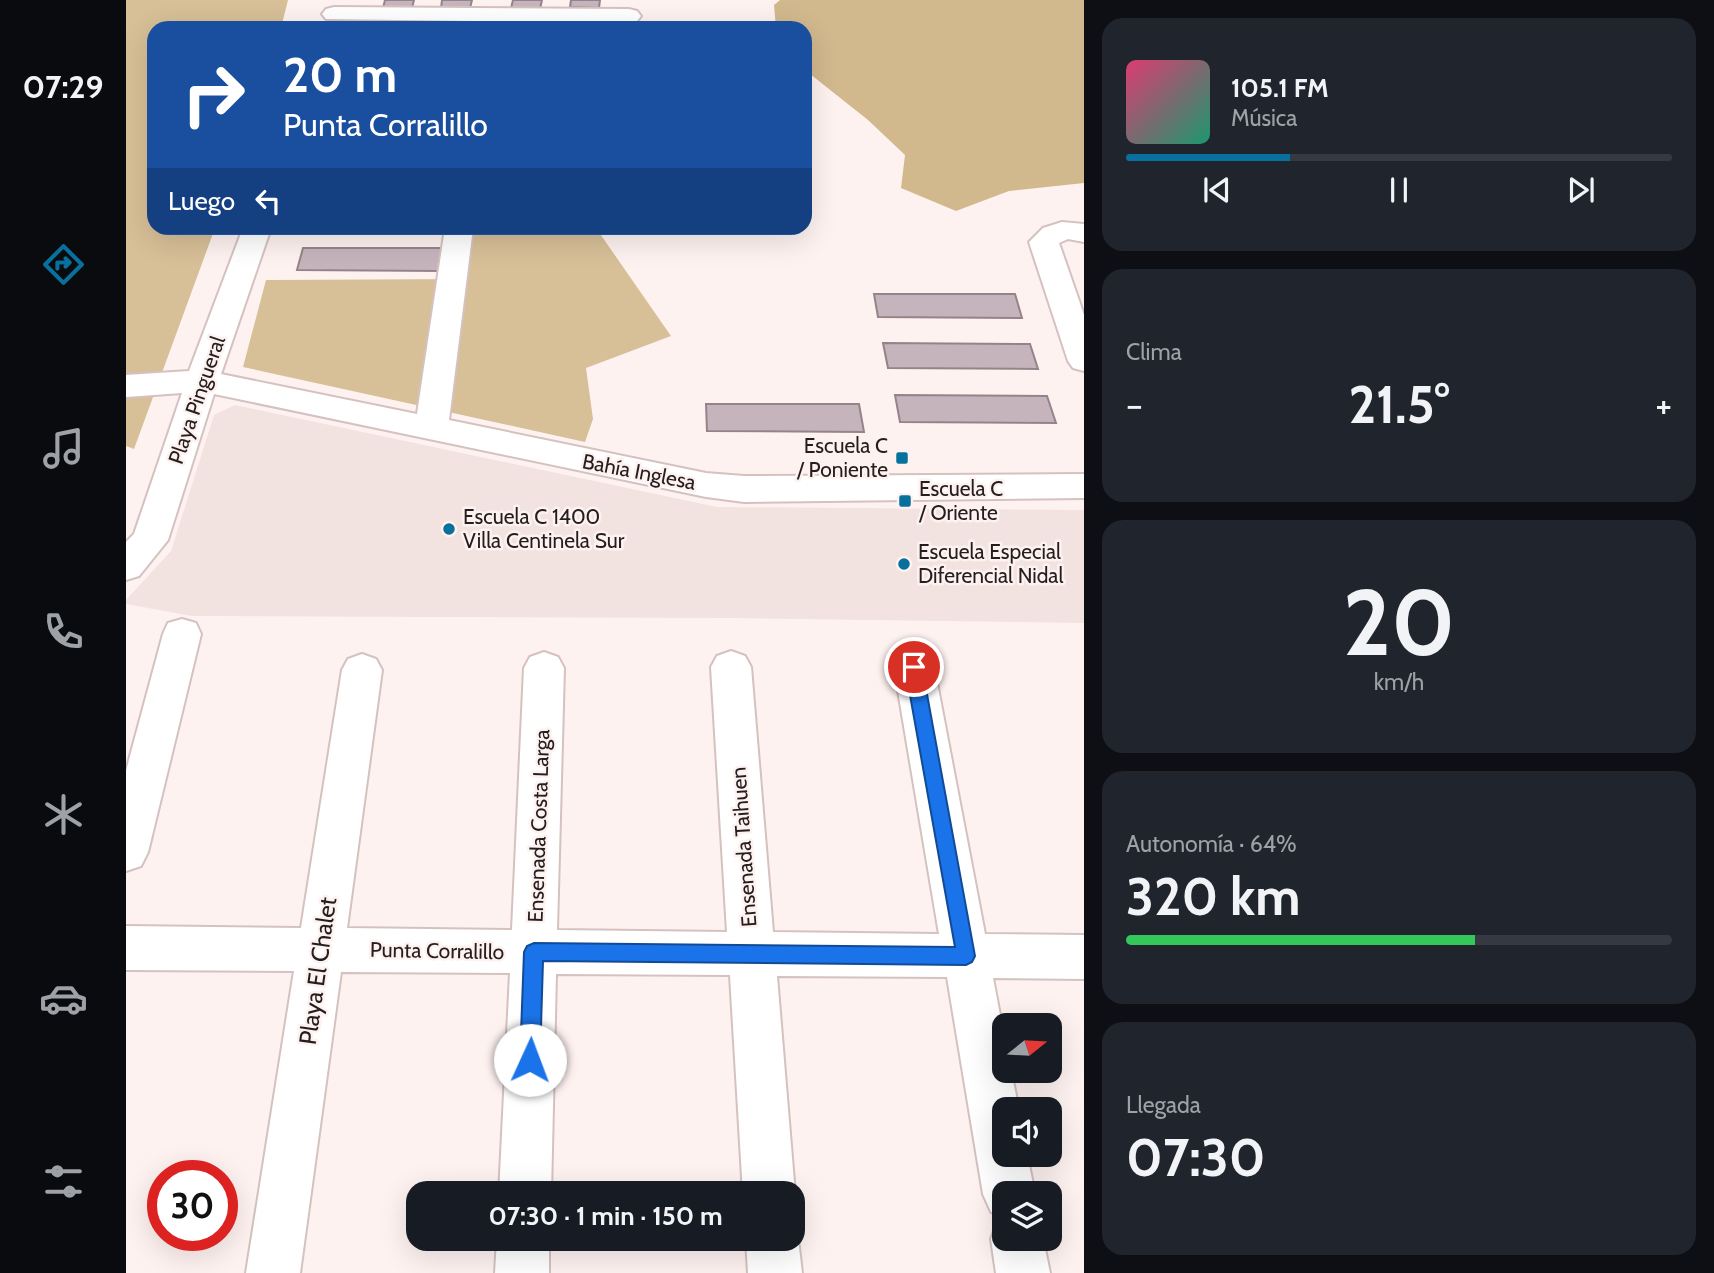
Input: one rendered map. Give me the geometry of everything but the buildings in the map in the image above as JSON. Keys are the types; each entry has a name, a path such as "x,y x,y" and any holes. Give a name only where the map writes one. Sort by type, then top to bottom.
{"street":[{"path":"334,14 629,15"},
{"path":"1084,233 1066,229 1048,237 1045,242 1084,361"},
{"name":"Playa Pingueral","path":"126,566 150,540 254,235"},
{"path":"431,429 438,395 457,235"},
{"name":"Bahía Inglesa","path":"126,386 202,382 706,485 744,489 1084,486"},
{"path":"126,852 182,634"},
{"name":"Ensenada Taihuen","path":"731,667 768,1181"},
{"path":"914,667 1007,1181"},
{"name":"Ensenada Costa Larga","path":"525,1181 544,668"},
{"name":"Playa El Chalet","path":"273,1273 362,670"},
{"name":"Punta Corralillo","path":"126,948 1084,957"},
{"path":"522,1273 523,1251"},
{"path":"773,1251 775,1273"},
{"path":"1019,1251 1023,1273"}],"shaded area":[{"path":"126,0 288,0 283,21 147,21 147,235 212,235 134,449 126,446"},
{"path":"780,0 1084,0 1084,183 1009,191 956,211 901,188 905,155 868,120 812,76 812,21 775,21 774,5"},
{"path":"473,235 601,235 671,336 586,368 593,419 585,442 243,367 266,280 468,279"},
{"name":"Escuela C 1400 Villa Centinela Sur","path":"235,405 717,507 1084,510 1084,623 731,618 192,616 126,604 126,600 171,551 214,415"}],"place":[{"name":"Escuela C / Poniente","path":"902,458"},
{"name":"Escuela C / Oriente","path":"905,501"},
{"name":"Escuela C 1400 Villa Centinela Sur","path":"449,529"},
{"name":"Escuela Especial Diferencial Nidal","path":"904,564"}],"route":[{"path":"530,1060 534,952 966,956 914,667"}]}
